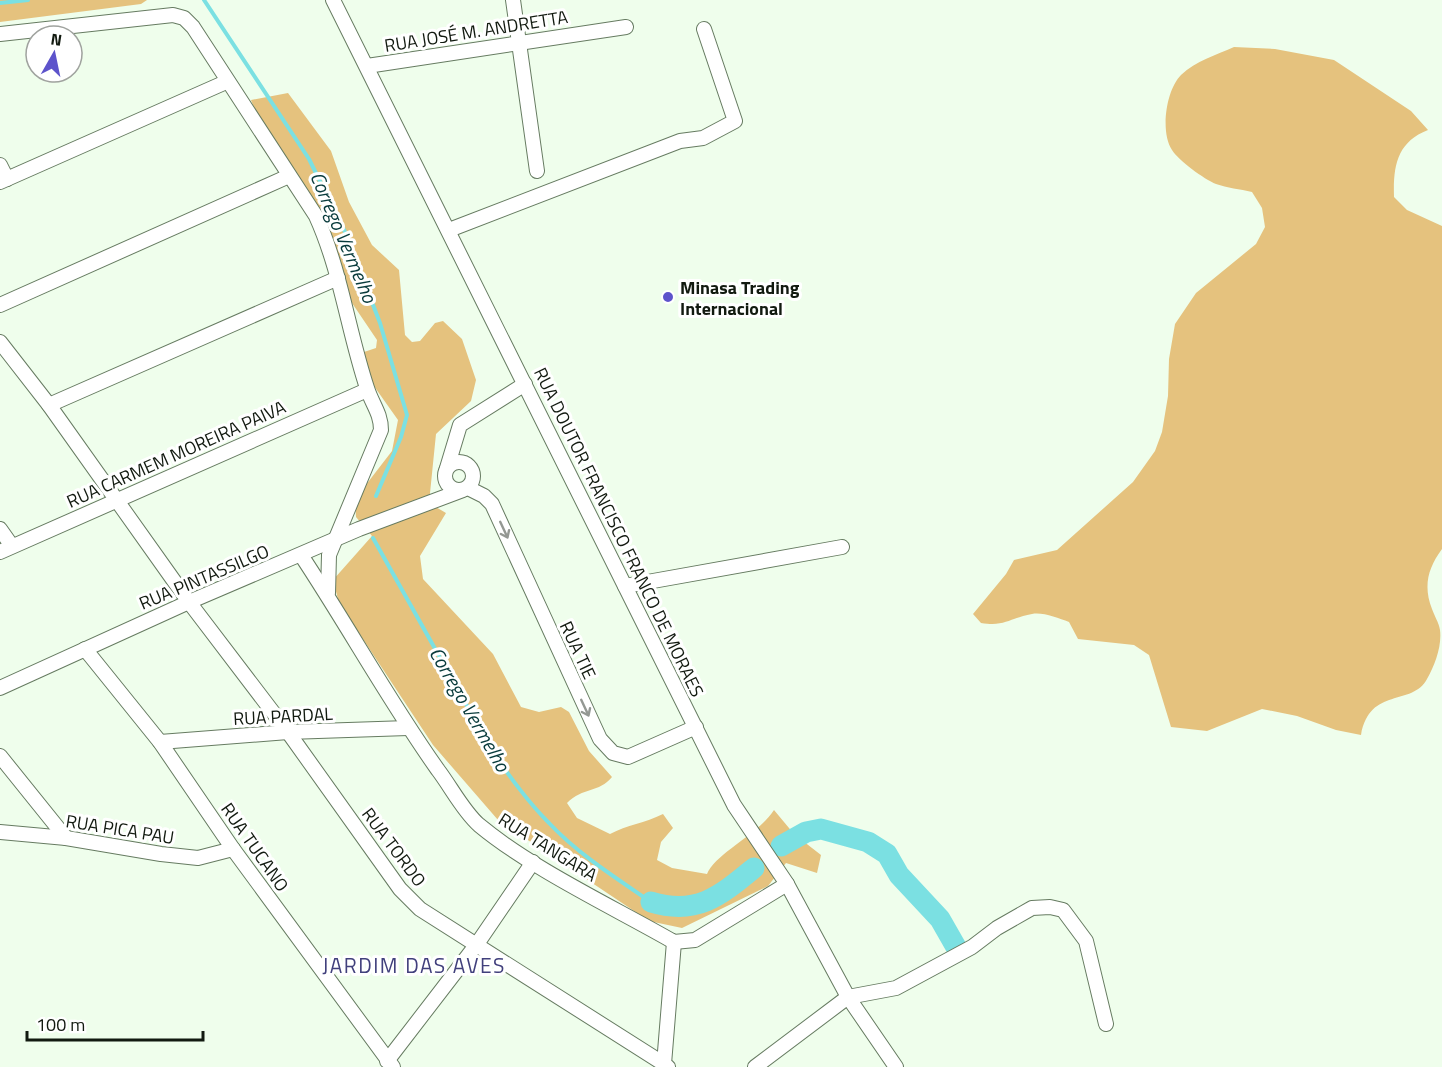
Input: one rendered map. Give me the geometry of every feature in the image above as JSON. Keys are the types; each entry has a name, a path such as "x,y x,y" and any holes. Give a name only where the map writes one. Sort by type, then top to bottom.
{"street":[{"name":"RUA DOUTOR FRANCISCO FRANCO DE MORAES","path":"333,0 734,805 787,884 848,997 896,1067"},
{"path":"513,0 537,171"},
{"path":"0,34 173,15 184,18 193,27 226,82 316,216 330,247 367,390 381,417 381,430 334,541 327,567 328,593"},
{"name":"RUA JOSÉ M. ANDRETTA","path":"367,66 626,27"},
{"path":"449,230 680,141 703,138 735,121 704,29"},
{"path":"0,165 3,180 226,82"},
{"path":"0,305 290,176"},
{"path":"49,405 338,278"},
{"name":"RUA TORDO","path":"0,342 49,405 189,602 288,732 400,889 420,909 669,1066"},
{"path":"456,431 474,478 465,489 452,488 446,473 456,431 460,425 525,384"},
{"name":"RUA CARMEM MOREIRA PAIVA","path":"6,549 367,390"},
{"path":"425,505 456,461 467,463"},
{"name":"RUA PINTASSILGO","path":"0,688 189,602 359,529 465,489"},
{"name":"RUA TIE","path":"465,489 484,496 492,504 600,739 613,753 628,757 696,727"},
{"path":"347,507 350,519 359,529"},
{"path":"0,529 6,549"},
{"path":"625,586 842,548"},
{"name":"RUA TANGARA","path":"301,555 328,593 408,728 477,824 533,862 674,942"},
{"name":"RUA TUCANO","path":"85,649 160,742 233,849 390,1064"},
{"name":"RUA PARDAL","path":"160,742 288,732 408,728"},
{"path":"0,756 66,838"},
{"name":"RUA PICA PAU","path":"0,832 66,838 198,858 233,849"},
{"path":"390,1064 533,862"},
{"path":"669,1066 669,1017 674,942 695,940 787,884"},
{"path":"755,1067 848,997 896,988 972,947 997,928 1032,908 1050,907 1063,910 1086,941 1106,1024"},
{"path":"669,1017 665,1037 669,1066"},
{"path":"638,1048 665,1037"}],"shaded area":[{"path":"0,0 147,0 141,4 0,22"},
{"path":"1234,47 1275,49 1334,60 1411,111 1428,130 1409,141 1403,148 1396,165 1394,197 1407,210 1442,226 1442,549 1433,563 1428,578 1429,601 1439,627 1440,642 1433,668 1427,679 1412,693 1382,703 1373,710 1366,720 1361,735 1336,730 1297,716 1262,709 1207,731 1171,727 1149,655 1134,645 1078,639 1069,622 1046,615 1032,614 1002,623 989,624 981,623 973,614 1006,574 1014,560 1057,550 1133,482 1155,451 1162,432 1175,324 1196,293 1256,244 1265,227 1262,208 1252,192 1216,184 1199,174 1175,154 1166,133 1168,101 1181,75 1200,62"},
{"path":"288,93 331,151 349,202 372,245 399,270 405,335 412,342 420,341 435,323 443,321 462,339 476,380 471,401 436,434 429,503 446,513 420,556 423,579 493,654 521,707 539,712 561,707 569,712 589,751 612,777 602,786 579,794 567,803 577,818 610,834 663,814 673,828 661,842 657,860 672,868 707,874 719,859 767,819 774,810 794,834 821,855 817,873 786,863 768,886 682,928 649,921 498,820 433,745 339,603 333,580 372,536 356,517 355,499 392,451 398,420 359,365 358,354 376,348 377,340 352,303 320,219 271,152 251,100"}],"waterway":[{"name":"Corrego Vermelho","path":"0,3 28,0"},
{"name":"Corrego Vermelho","path":"204,0 309,159 345,232 380,323 407,415 401,437 376,496"},
{"name":"Corrego Vermelho","path":"373,538 494,754 520,790 541,815 572,845 651,902"},
{"path":"781,846 806,832 821,829 868,842 887,854 899,875 940,919 956,947"},
{"path":"651,902 667,906 695,905 719,895 754,868"}],"place":[{"name":"Minasa Trading Internacional","path":"668,297"}],"district":[{"name":"JARDIM DAS AVES","path":"414,965"}]}
